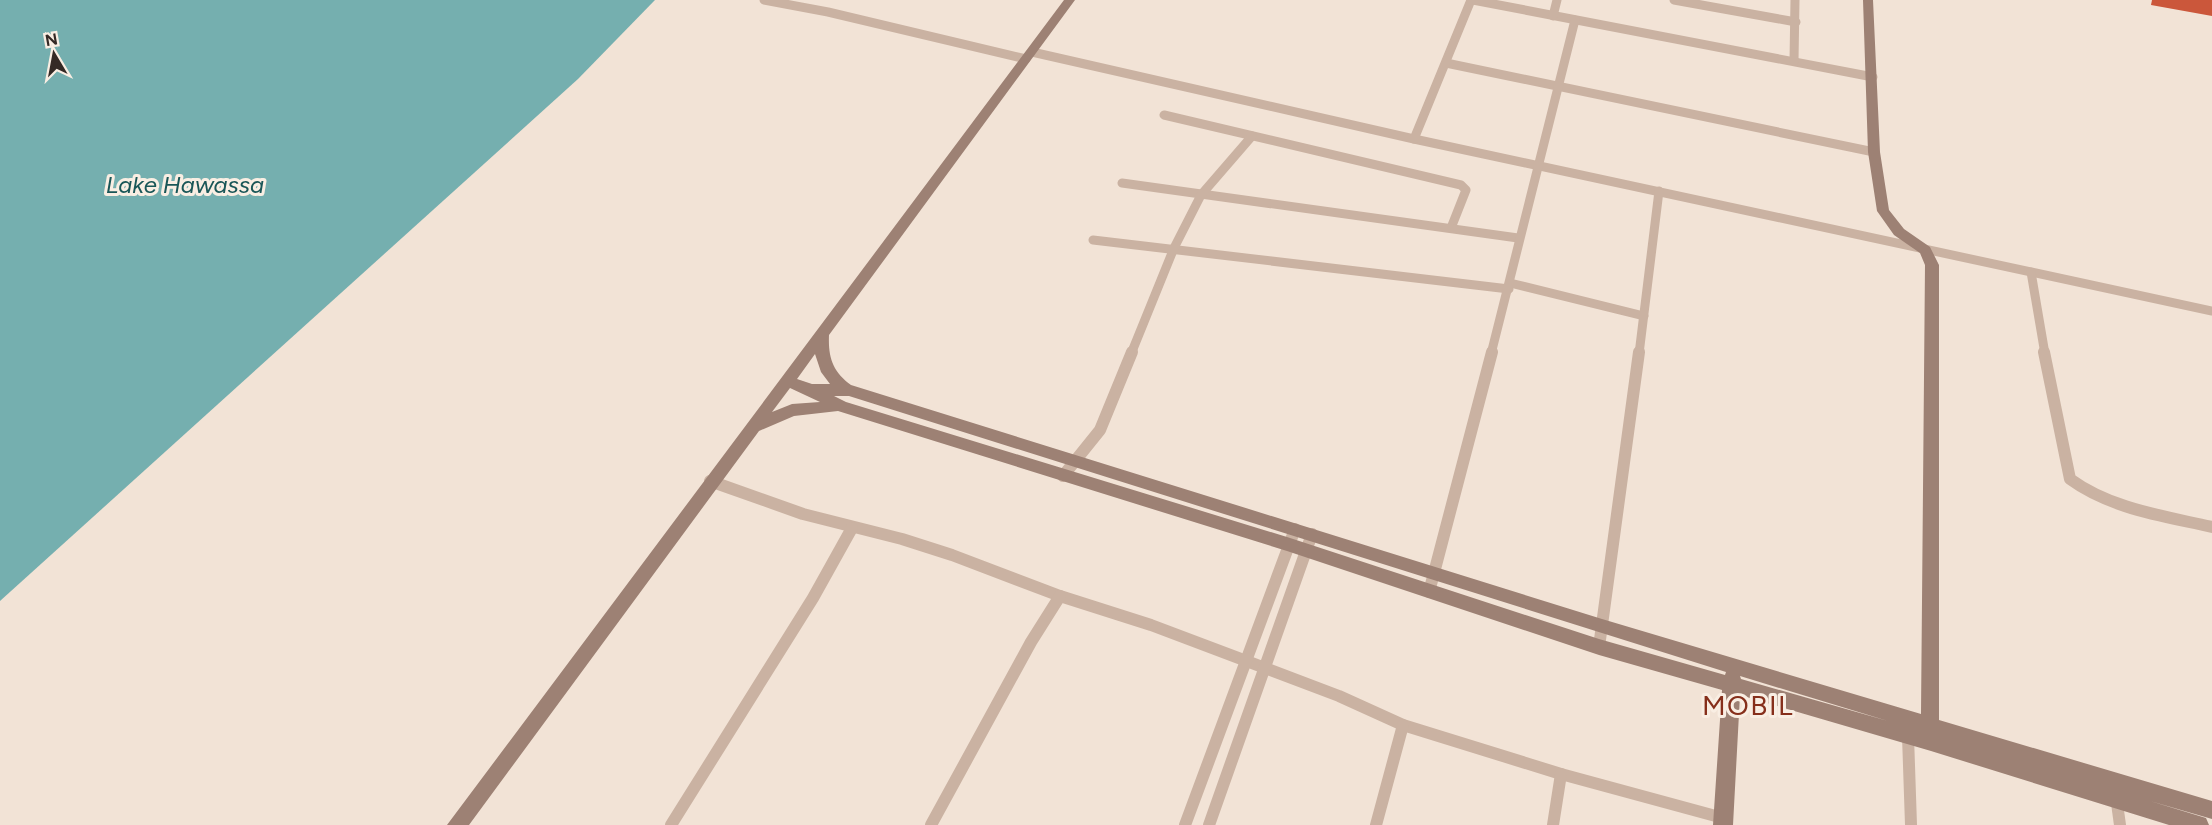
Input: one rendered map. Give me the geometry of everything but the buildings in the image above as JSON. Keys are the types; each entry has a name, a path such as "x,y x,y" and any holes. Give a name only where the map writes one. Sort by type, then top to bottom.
{"main road":[{"path":"457,825 710,481 1070,0"},
{"path":"1868,0 1873,77 1874,152 1883,210 1899,232 1925,250 1932,265 1930,734"},
{"path":"822,334 821,353 824,366 845,398 886,420 1287,544 1310,543 1431,583 1599,647 1732,687 1908,736 1930,734 2114,780 2212,810"},
{"path":"786,381 845,398 895,405 1295,529 1310,543"},
{"path":"752,427 792,410 845,398"},
{"path":"886,420 895,405"},
{"path":"1431,583 1602,627 1733,666 2116,799 2199,825"},
{"path":"1723,822 1733,666"}],"street":[{"path":"764,0 1888,239 1925,250 2212,311"},
{"path":"1414,139 1472,0 1873,77"},
{"path":"1553,16 1557,0"},
{"path":"1674,0 1796,22"},
{"path":"1794,62 1795,0"},
{"path":"1431,583 1509,286 1518,238 1562,86 1575,20"},
{"path":"1446,63 1874,152"},
{"path":"1164,115 1461,185 1466,190 1451,228"},
{"path":"1063,476 1073,461 1089,448 1100,430 1174,248 1201,195 1252,136"},
{"path":"1122,183 1518,238"},
{"path":"1599,647 1659,191"},
{"path":"1093,240 1509,286 1644,316"},
{"path":"2031,272 2070,479 2082,489 2102,498 2212,527"},
{"path":"710,481 751,497 852,528 902,539 952,555 1060,596 1151,625 1339,696 1403,725 1723,822"},
{"path":"671,825 813,598 852,528"},
{"path":"1185,825 1287,544 1295,529"},
{"path":"1209,825 1310,543"},
{"path":"931,825 1031,642 1060,596"},
{"path":"1376,825 1403,725"},
{"path":"1908,736 1911,825"},
{"path":"1553,825 1560,774"},
{"path":"2114,780 2120,825"}],"water":[{"name":"Lake Hawassa","path":"0,0 655,0 578,79 0,601"}],"district":[{"name":"MOBIL","path":"1748,705"}]}
